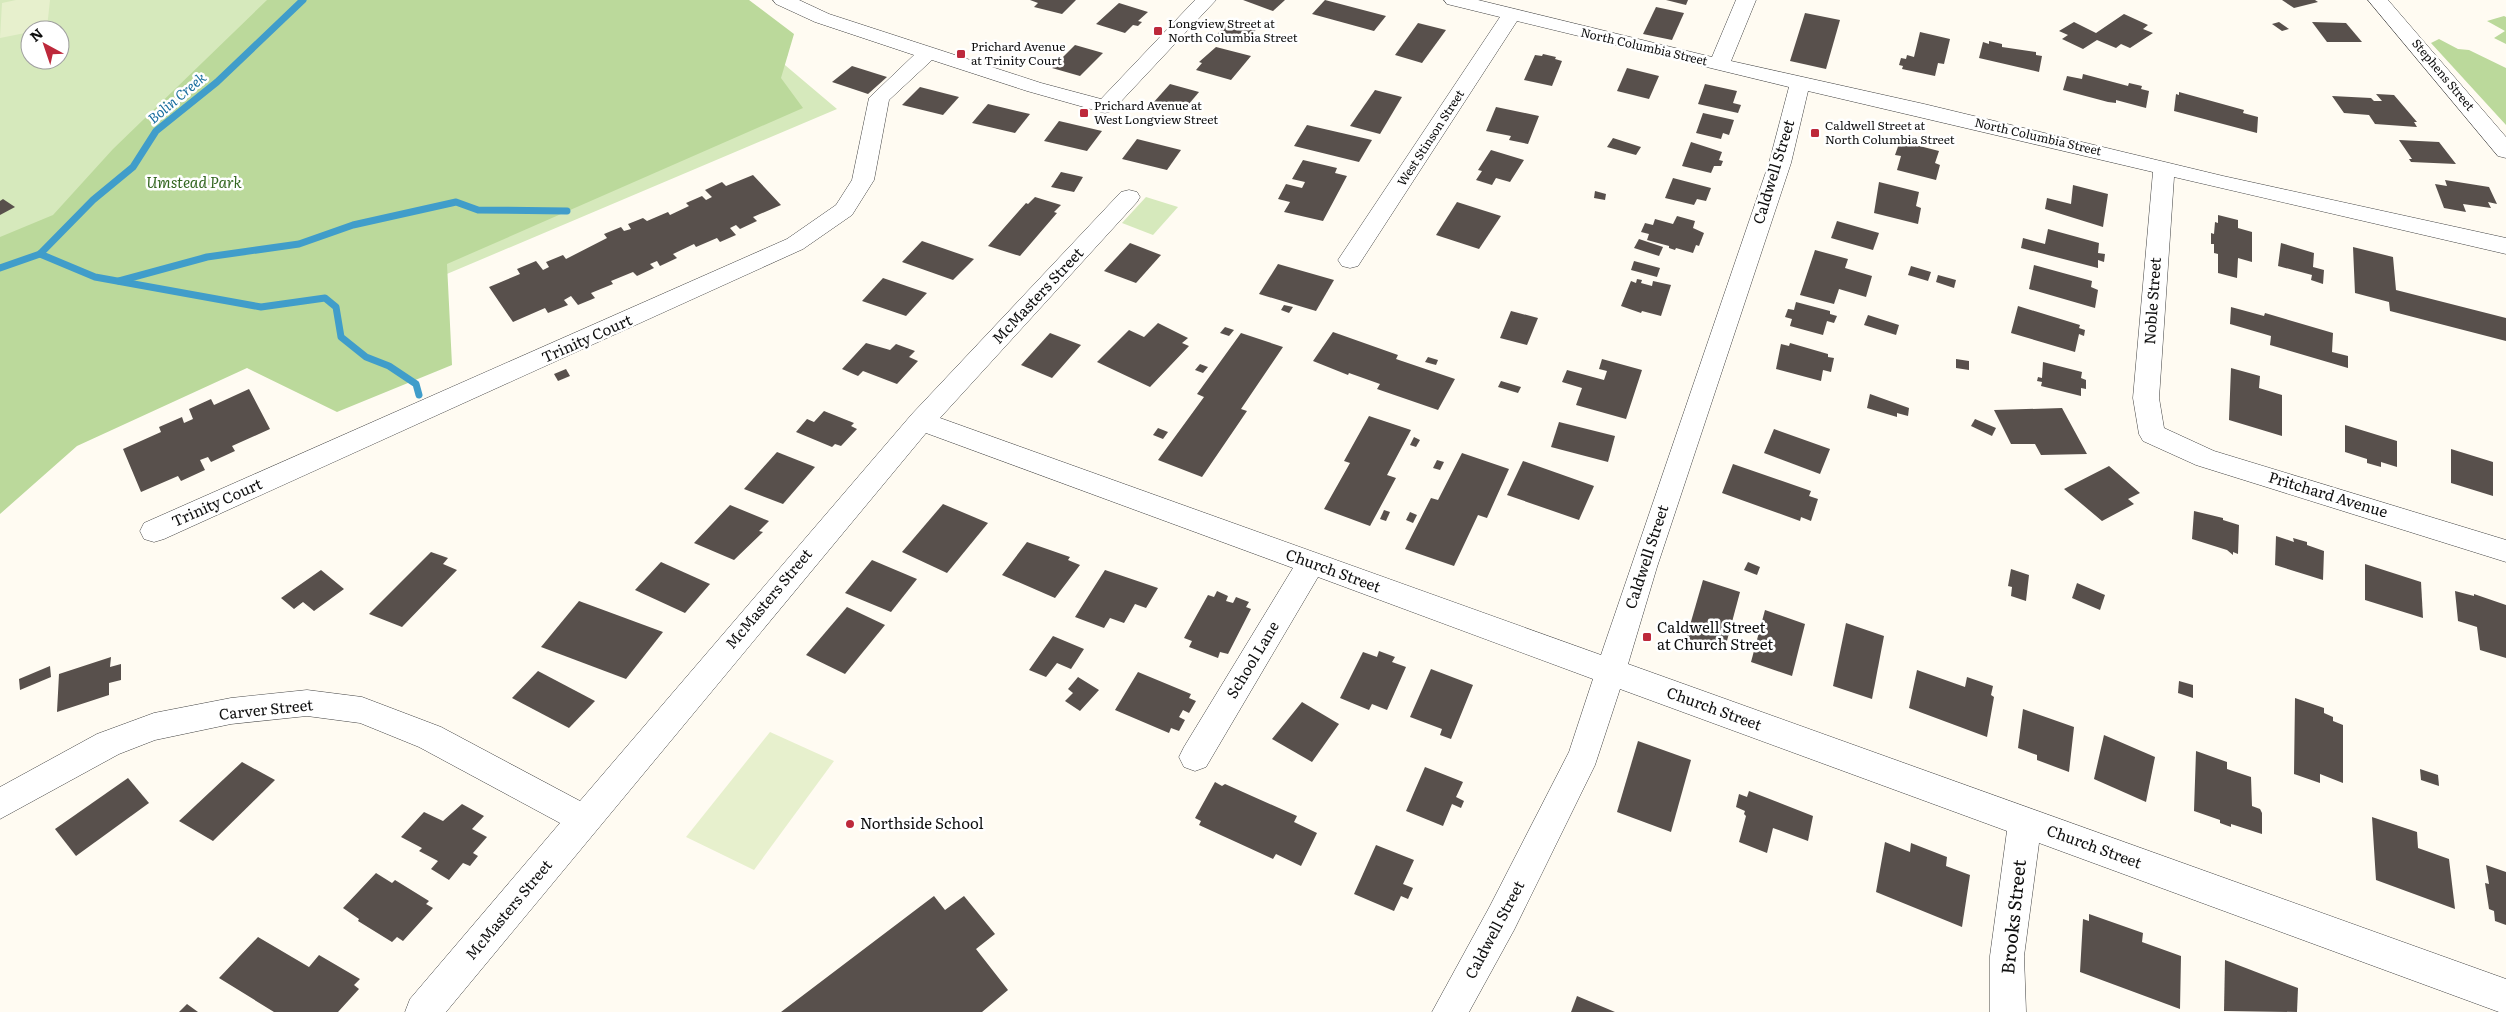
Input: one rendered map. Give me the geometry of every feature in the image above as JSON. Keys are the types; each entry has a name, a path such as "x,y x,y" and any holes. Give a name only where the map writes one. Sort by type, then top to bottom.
{"street":[{"path":"783,0 822,18 1034,87 1105,107 1206,0"},
{"path":"1719,65 1746,0"},
{"name":"Stephens Street","path":"2378,0 2506,151"},
{"name":"North Columbia Street","path":"1464,1 1511,16 1719,65 2506,246"},
{"name":"West Stinson Street","path":"1350,260 1511,16"},
{"name":"Trinity Court","path":"154,531 795,244 844,210 863,180 879,98 928,53"},
{"name":"Caldwell Street","path":"1450,1012 1502,918 1584,755 1646,558 1780,163 1800,83"},
{"name":"Noble Street","path":"2152,434 2146,398 2164,168"},
{"name":"McMasters Street","path":"423,1012 791,573 921,422 1129,197"},
{"name":"Church Street","path":"921,422 2506,997"},
{"name":"Pritchard Avenue","path":"2152,434 2205,458 2506,550"},
{"name":"School Lane","path":"1195,757 1303,579 1310,562"},
{"name":"Carver Street","path":"0,804 108,744 154,727 231,711 307,702 362,710 430,737 585,820"},
{"name":"Brooks Street","path":"2008,1012 2007,956 2025,822"}],"green space":[{"name":"Umstead Park","path":"0,0 729,0 788,55 779,60 837,109 0,463"},
{"path":"16,0 50,0 48,20 20,20 20,34 0,38 2,3"},
{"name":"Umstead Park","path":"267,0 749,0 794,34 781,78 803,108 447,264 452,365 337,412 247,368 77,446 0,514 0,237 53,215 113,149"},
{"path":"2506,17 2506,44 2494,38 2505,31 2487,21"},
{"path":"2439,39 2458,49 2469,50 2506,68 2506,125 2431,43"},
{"path":"1146,197 1178,207 1153,235 1122,223"},
{"path":"770,732 834,761 754,870 686,837"}],"building":[{"path":"1030,0 1076,0 1062,14 1034,7 1038,3"},
{"path":"1243,0 1285,0 1273,11"},
{"path":"1325,0 1386,16 1374,31 1312,14"},
{"path":"1666,0 1688,0 1686,5"},
{"path":"2282,0 2315,0 2318,2 2294,8"},
{"path":"1119,3 1148,12 1138,21 1142,22 1138,26 1133,25 1125,33 1096,24"},
{"path":"1656,7 1684,13 1672,40 1643,34"},
{"path":"1805,13 1840,20 1826,69 1790,61"},
{"path":"2124,14 2148,25 2143,29 2153,33 2130,48 2121,44 2116,48 2097,40 2083,49 2062,39 2068,35 2059,31 2074,22 2096,33"},
{"path":"1230,19 1259,26 1244,44 1215,37"},
{"path":"2279,22 2289,29 2282,31 2272,24"},
{"path":"2312,22 2346,23 2362,42 2327,42"},
{"path":"1418,23 1446,30 1422,63 1395,55"},
{"path":"1920,32 1950,39 1944,64 1938,63 1935,76 1902,69 1903,66 1899,65 1901,58 1906,59 1907,55 1914,57"},
{"path":"1989,41 2002,44 2002,47 2036,52 2036,55 2042,56 2039,72 1979,58 1983,42 1989,44"},
{"path":"1075,45 1103,53 1080,76 1052,68"},
{"path":"1216,47 1251,56 1231,80 1196,70 1202,63 1199,62"},
{"path":"1543,54 1556,57 1555,59 1562,61 1552,86 1524,80 1535,55 1542,56"},
{"path":"852,66 887,77 868,94 832,82"},
{"path":"1627,68 1659,76 1649,99 1617,91"},
{"path":"2083,74 2128,86 2129,83 2142,86 2141,89 2149,91 2146,108 2116,100 2116,103 2108,102 2063,90 2067,76 2082,79"},
{"path":"1170,84 1199,92 1183,111 1153,103"},
{"path":"1705,84 1737,91 1733,103 1741,105 1738,113 1698,104"},
{"path":"920,87 959,97 943,115 902,105"},
{"path":"1375,90 1402,97 1380,134 1350,126"},
{"path":"2179,92 2244,110 2243,113 2258,117 2257,133 2174,111 2176,94 2179,95"},
{"path":"2376,94 2394,95 2417,122 2414,122 2417,127 2375,124 2369,115 2344,113 2332,96 2371,98 2374,101 2382,101"},
{"path":"988,104 1030,114 1015,133 972,123"},
{"path":"1496,107 1539,116 1528,144 1509,140 1511,136 1486,131"},
{"path":"1703,113 1734,120 1729,135 1723,133 1721,139 1696,133"},
{"path":"1059,121 1102,131 1087,151 1044,141"},
{"path":"1307,125 1372,140 1359,162 1294,146"},
{"path":"1613,138 1641,147 1636,155 1607,147"},
{"path":"1137,139 1181,150 1167,170 1122,159"},
{"path":"2399,140 2439,142 2456,164 2411,162 2409,159 2412,159"},
{"path":"1900,141 1939,151 1935,163 1940,165 1936,180 1897,170 1901,156 1895,155"},
{"path":"1691,142 1722,152 1719,160 1723,161 1721,166 1714,166 1711,173 1682,166"},
{"path":"1491,150 1524,160 1510,182 1496,178 1492,185 1476,180 1482,171 1478,170"},
{"path":"1303,160 1337,168 1335,173 1347,176 1323,221 1284,212 1290,202 1278,199 1286,184 1302,188 1305,182 1292,179"},
{"path":"1061,172 1083,177 1074,192 1051,187"},
{"path":"753,175 781,205 753,217 757,221 740,229 736,225 730,228 736,235 720,242 717,238 696,247 694,244 673,254 677,258 660,266 657,261 650,264 654,268 637,276 633,272 611,281 613,284 591,293 595,298 578,305 571,296 564,300 568,305 548,313 545,308 513,322 489,287 520,274 517,269 536,261 543,270 549,267 546,262 563,255 566,259 607,238 604,234 621,227 624,231 631,229 628,224 643,218 647,221 668,212 670,215 689,206 686,203 702,196 706,200 712,197 705,190 722,182 726,186"},
{"path":"1673,178 1711,188 1706,201 1697,199 1694,205 1665,198"},
{"path":"2445,180 2489,187 2497,204 2488,202 2491,208 2463,204 2466,212 2444,208 2435,184 2447,186"},
{"path":"1879,182 1919,192 1916,206 1921,208 1918,224 1874,213"},
{"path":"2073,185 2108,194 2103,227 2045,209 2047,198 2071,204"},
{"path":"1595,191 1606,194 1605,200 1594,198"},
{"path":"1035,197 1061,205 1054,212 1057,213 1020,256 988,246 1026,203 1028,204"},
{"path":"3,199 15,207 0,215 0,201"},
{"path":"1457,202 1501,216 1479,249 1436,235"},
{"path":"2218,215 2238,220 2238,228 2252,232 2252,262 2238,258 2237,278 2218,273 2218,254 2214,253 2214,244 2211,244 2211,233 2214,234 2215,222 2218,223"},
{"path":"1677,216 1695,221 1693,228 1704,233 1699,246 1696,245 1693,253 1676,248 1675,250 1669,248 1669,246 1647,240 1649,234 1641,232 1645,223 1653,225 1655,219 1673,224"},
{"path":"1837,221 1879,233 1873,250 1831,238"},
{"path":"2048,229 2099,243 2098,253 2105,254 2104,262 2098,260 2098,268 2021,248 2023,238 2045,244"},
{"path":"1639,239 1663,247 1659,256 1634,248"},
{"path":"922,241 974,259 953,280 902,262"},
{"path":"1130,243 1161,255 1136,283 1104,271"},
{"path":"2281,243 2314,253 2313,267 2324,270 2323,284 2311,280 2312,275 2278,266"},
{"path":"2353,247 2393,257 2396,290 2506,318 2506,341 2390,311 2389,302 2355,293"},
{"path":"1815,250 1848,259 1845,268 1872,276 1866,297 1839,289 1834,304 1800,295"},
{"path":"1634,261 1660,268 1657,277 1631,270"},
{"path":"1278,264 1334,280 1316,311 1259,294"},
{"path":"2034,265 2092,281 2091,287 2098,290 2095,308 2029,289"},
{"path":"1911,266 1931,272 1928,281 1908,275"},
{"path":"1938,275 1956,280 1954,288 1936,282"},
{"path":"883,278 927,293 906,316 862,301"},
{"path":"1637,279 1642,280 1641,283 1652,286 1653,281 1671,285 1661,316 1642,311 1641,313 1621,306 1631,281 1636,283"},
{"path":"1796,302 1830,311 1830,314 1837,316 1834,323 1827,321 1823,335 1790,326 1792,319 1785,317 1788,309 1794,310"},
{"path":"1284,305 1293,307 1289,313 1281,310"},
{"path":"2018,306 2080,325 2079,328 2085,330 2084,336 2079,334 2075,352 2011,333"},
{"path":"2231,307 2264,316 2265,313 2333,333 2332,352 2348,356 2348,368 2270,345 2271,336 2230,324"},
{"path":"1511,311 1538,318 1527,345 1500,338"},
{"path":"1868,315 1899,325 1896,335 1864,325"},
{"path":"1158,323 1188,338 1182,343 1189,346 1150,387 1097,362 1129,330 1144,337"},
{"path":"1225,327 1234,330 1229,336 1220,333"},
{"path":"1333,332 1398,355 1396,359 1455,379 1438,410 1377,389 1380,384 1349,373 1348,375 1313,361"},
{"path":"1050,333 1081,345 1052,378 1021,365"},
{"path":"1241,333 1283,347 1241,409 1247,411 1202,477 1158,460 1204,397 1197,394"},
{"path":"866,343 890,350 896,344 915,351 909,357 918,361 897,384 863,371 858,376 842,369"},
{"path":"1790,343 1828,354 1828,357 1834,358 1831,372 1823,370 1821,381 1776,369 1781,344 1789,346"},
{"path":"1428,357 1438,360 1436,365 1425,362"},
{"path":"1602,359 1642,370 1626,419 1576,405 1582,388 1562,382 1567,370 1604,380 1607,371 1599,369"},
{"path":"1956,359 1969,361 1969,370 1956,368"},
{"path":"2043,362 2082,372 2081,378 2086,380 2086,389 2081,388 2081,396 2041,386 2042,382 2037,381 2038,377 2042,378"},
{"path":"1200,364 1208,367 1203,373 1195,370"},
{"path":"2231,368 2260,376 2259,388 2282,395 2282,436 2229,420"},
{"path":"566,369 570,376 558,381 554,374"},
{"path":"1501,381 1521,387 1518,393 1498,387"},
{"path":"249,389 270,429 232,446 235,451 211,462 208,457 200,460 205,470 181,481 178,476 141,492 123,449 161,432 159,427 182,417 184,423 193,419 189,409 211,399 214,405"},
{"path":"1870,394 1909,408 1908,416 1897,413 1897,417 1867,408"},
{"path":"2062,408 2087,454 2041,455 2035,444 2011,444 1994,410"},
{"path":"824,411 854,423 851,426 857,429 841,446 835,444 832,447 796,432 807,419 814,422"},
{"path":"1369,416 1411,430 1387,475 1396,478 1370,526 1324,509 1350,463 1344,461"},
{"path":"1975,419 1996,428 1992,436 1971,426"},
{"path":"1559,422 1615,436 1608,462 1551,447"},
{"path":"2345,425 2397,441 2397,467 2381,462 2381,467 2367,463 2367,459 2345,452"},
{"path":"1158,428 1168,432 1163,439 1153,435"},
{"path":"1774,429 1830,449 1820,474 1764,453"},
{"path":"1414,437 1420,440 1416,447 1410,445"},
{"path":"2451,449 2493,462 2493,496 2451,483"},
{"path":"777,452 815,467 783,504 744,489"},
{"path":"1462,453 1509,469 1487,518 1478,515 1454,566 1405,549 1431,498 1438,500"},
{"path":"1437,460 1444,462 1440,470 1433,468"},
{"path":"1523,461 1594,486 1579,520 1507,495"},
{"path":"1733,464 1811,491 1809,496 1818,499 1811,521 1801,517 1800,521 1722,493"},
{"path":"2109,466 2140,493 2128,499 2134,504 2102,521 2064,489"},
{"path":"943,504 988,523 947,573 902,552"},
{"path":"730,505 769,521 759,531 763,532 734,560 694,543"},
{"path":"1384,510 1390,512 1386,521 1380,519"},
{"path":"2194,511 2223,518 2223,520 2239,525 2238,554 2233,552 2233,555 2227,550 2192,539"},
{"path":"1410,512 1417,515 1413,523 1406,520"},
{"path":"2276,536 2294,542 2293,538 2307,542 2307,545 2324,551 2323,580 2275,565"},
{"path":"1027,542 1070,557 1068,560 1080,565 1055,598 1002,575"},
{"path":"431,552 448,558 443,564 457,570 402,627 369,614"},
{"path":"872,560 917,579 891,612 845,593"},
{"path":"661,562 710,584 685,613 635,590"},
{"path":"1748,562 1760,567 1757,575 1744,570"},
{"path":"2365,564 2421,582 2423,618 2365,600"},
{"path":"2011,569 2029,575 2026,601 2011,596 2012,587 2008,586"},
{"path":"321,570 344,589 314,611 303,602 294,609 281,598"},
{"path":"1105,570 1158,588 1146,608 1135,604 1124,623 1110,618 1104,628 1075,617"},
{"path":"1703,580 1740,592 1724,652 1686,639"},
{"path":"2077,583 2105,595 2100,610 2072,598"},
{"path":"1217,591 1228,596 1226,601 1233,603 1236,597 1249,602 1246,607 1251,609 1228,654 1220,652 1218,658 1189,647 1192,641 1184,638 1208,595 1214,597"},
{"path":"2455,591 2474,596 2474,594 2506,605 2506,658 2480,650 2477,627 2458,621"},
{"path":"579,601 663,632 626,679 541,647"},
{"path":"847,607 885,625 845,674 806,655"},
{"path":"1765,610 1805,624 1792,676 1751,662"},
{"path":"1846,623 1884,636 1872,699 1833,686"},
{"path":"1053,636 1084,649 1071,669 1057,663 1046,677 1029,670"},
{"path":"1379,651 1395,657 1392,662 1406,667 1387,710 1372,704 1369,710 1340,698 1363,652 1377,657"},
{"path":"111,657 110,667 121,664 121,680 109,683 109,695 57,712 59,674"},
{"path":"50,666 51,677 20,690 19,679"},
{"path":"1431,669 1473,685 1451,739 1440,735 1442,729 1410,717"},
{"path":"1917,670 1965,687 1967,677 1993,686 1991,695 1994,697 1987,737 1909,708"},
{"path":"538,671 595,701 569,728 512,698"},
{"path":"1138,672 1191,694 1189,698 1196,701 1189,713 1183,710 1179,717 1185,720 1179,731 1171,728 1169,733 1115,710"},
{"path":"1078,677 1099,690 1080,711 1065,701 1073,693 1068,689"},
{"path":"2179,681 2193,685 2193,698 2178,693"},
{"path":"2295,698 2324,708 2324,713 2333,717 2333,721 2343,725 2343,783 2320,774 2320,783 2294,774"},
{"path":"1302,702 1339,724 1312,762 1272,739"},
{"path":"2023,709 2074,727 2069,772 2037,760 2037,755 2018,748"},
{"path":"2104,735 2155,757 2146,802 2094,779"},
{"path":"1638,741 1691,760 1671,832 1617,812"},
{"path":"2196,751 2227,762 2227,769 2251,777 2252,806 2260,809 2262,813 2262,834 2231,824 2231,827 2220,823 2220,820 2194,811"},
{"path":"242,762 275,780 213,841 179,821"},
{"path":"1425,767 1463,782 1456,797 1464,801 1461,808 1452,804 1443,826 1406,811"},
{"path":"2420,769 2438,775 2439,786 2421,780"},
{"path":"128,778 149,803 76,856 55,829"},
{"path":"1215,782 1222,786 1225,784 1297,816 1294,822 1317,833 1301,866 1276,854 1273,859 1199,825 1201,821 1195,818"},
{"path":"1749,791 1813,816 1808,841 1773,828 1767,853 1739,842 1746,816 1744,814 1745,811 1736,807 1739,794 1747,797"},
{"path":"462,804 484,816 472,829 487,837 473,853 478,856 470,866 463,863 449,880 431,869 438,861 419,851 422,848 401,837 424,812 443,821"},
{"path":"2372,817 2417,832 2418,848 2449,859 2455,909 2376,880"},
{"path":"1885,842 1910,852 1911,843 1947,857 1946,866 1970,875 1962,927 1876,892"},
{"path":"1376,845 1414,860 1403,884 1413,888 1408,899 1401,896 1394,911 1354,894"},
{"path":"2486,865 2506,872 2506,925 2495,921 2494,911 2489,909 2485,883 2489,884"},
{"path":"376,873 392,883 395,880 429,901 426,904 433,908 403,941 397,937 392,942 358,921 359,919 343,908"},
{"path":"934,896 945,910 964,896 995,934 976,949 1008,990 982,1012 781,1012"},
{"path":"2089,914 2143,933 2142,942 2181,956 2180,1009 2080,972 2083,919 2089,921"},
{"path":"258,937 309,967 319,955 360,979 354,985 359,989 338,1012 274,1012 219,978"},
{"path":"2225,960 2298,988 2297,1012 2224,1011"},
{"path":"1577,996 1615,1012 1571,1012"},
{"path":"187,1004 198,1012 179,1012"}],"waterway":[{"name":"Bolin Creek","path":"40,254 93,200 133,167 156,131 217,82 303,0"},
{"path":"119,281 207,257 299,244 353,225 456,202 478,210 567,211"},
{"name":"Bolin Creek","path":"0,268 40,254"},
{"path":"40,254 95,277 261,307 325,298 336,307 341,337 366,357 389,366 416,384 419,395"}],"place":[{"name":"Longview Street at North Columbia Street","path":"1158,31"},
{"name":"Prichard Avenue at Trinity Court","path":"961,54"},
{"name":"Prichard Avenue at West Longview Street","path":"1084,113"},
{"name":"Caldwell Street at North Columbia Street","path":"1815,133"},
{"name":"Caldwell Street at Church Street","path":"1647,637"},
{"name":"Northside School","path":"850,824"}]}
